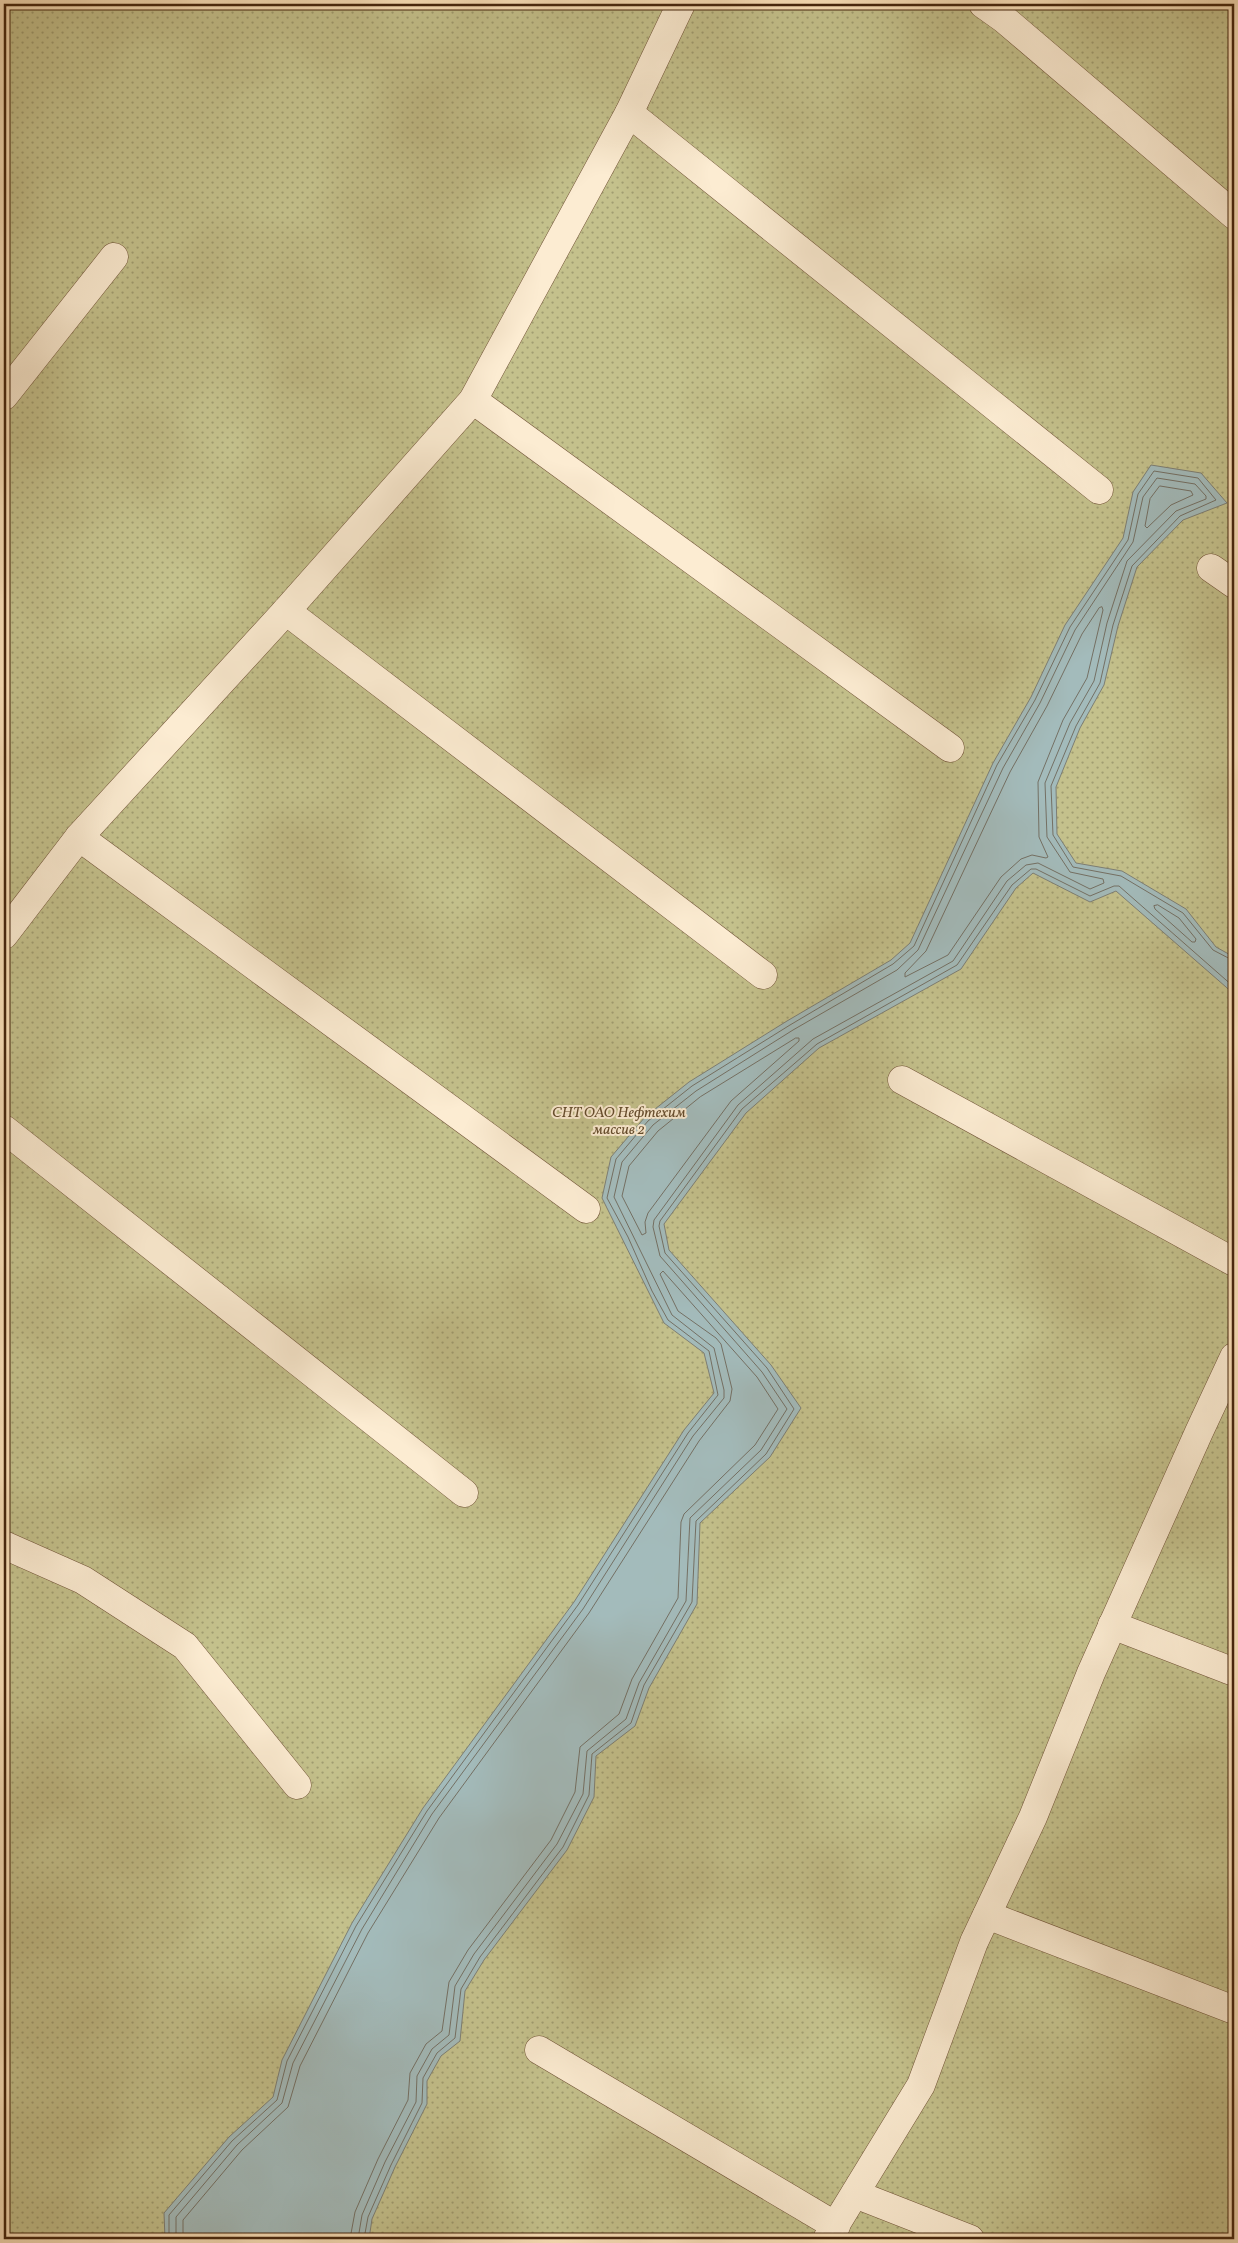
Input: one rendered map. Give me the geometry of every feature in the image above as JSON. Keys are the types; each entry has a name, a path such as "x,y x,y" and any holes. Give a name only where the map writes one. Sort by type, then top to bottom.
{"lane":[{"path":"4,934 79,837 286,611 473,400 629,112 681,4"},
{"path":"983,4 1234,215"},
{"path":"629,112 1099,490"},
{"path":"4,396 114,257"},
{"path":"473,400 950,748"},
{"path":"1211,568 1234,584"},
{"path":"286,611 763,975"},
{"path":"79,837 586,1209"},
{"path":"902,1080 1234,1262"},
{"path":"4,1129 464,1493"},
{"path":"538,2050 832,2233 921,2085 974,1942 1033,1817 1112,1625 1234,1357"},
{"path":"4,1545 83,1580 185,1646 297,1785"},
{"path":"1112,1625 1234,1672"},
{"path":"987,1915 1234,2010"},
{"path":"855,2194 970,2239"}],"green space":[{"name":"СНТ ОАО Нефтехим массив 2","path":"4,4 1234,4 1234,2239 4,2239"}],"water":[{"path":"1151,465 1201,473 1227,503 1183,520 1137,567 1118,626 1104,685 1080,728 1056,787 1057,834 1076,863 1122,871 1186,909 1216,947 1234,957 1234,994 1116,891 1090,902 1033,873 1016,888 961,969 819,1048 746,1113 664,1224 669,1250 771,1365 801,1408 770,1457 700,1523 697,1604 649,1688 635,1726 596,1756 594,1797 567,1850 484,1960 465,1991 460,2041 441,2056 427,2081 427,2104 395,2167 372,2219 369,2239 165,2239 164,2213 229,2137 273,2097 282,2060 352,1923 423,1808 574,1602 684,1430 714,1393 704,1353 664,1323 602,1198 611,1157 645,1117 689,1082 787,1021 891,960 910,943 993,763 1031,697 1065,625 1123,538 1133,492"}]}
